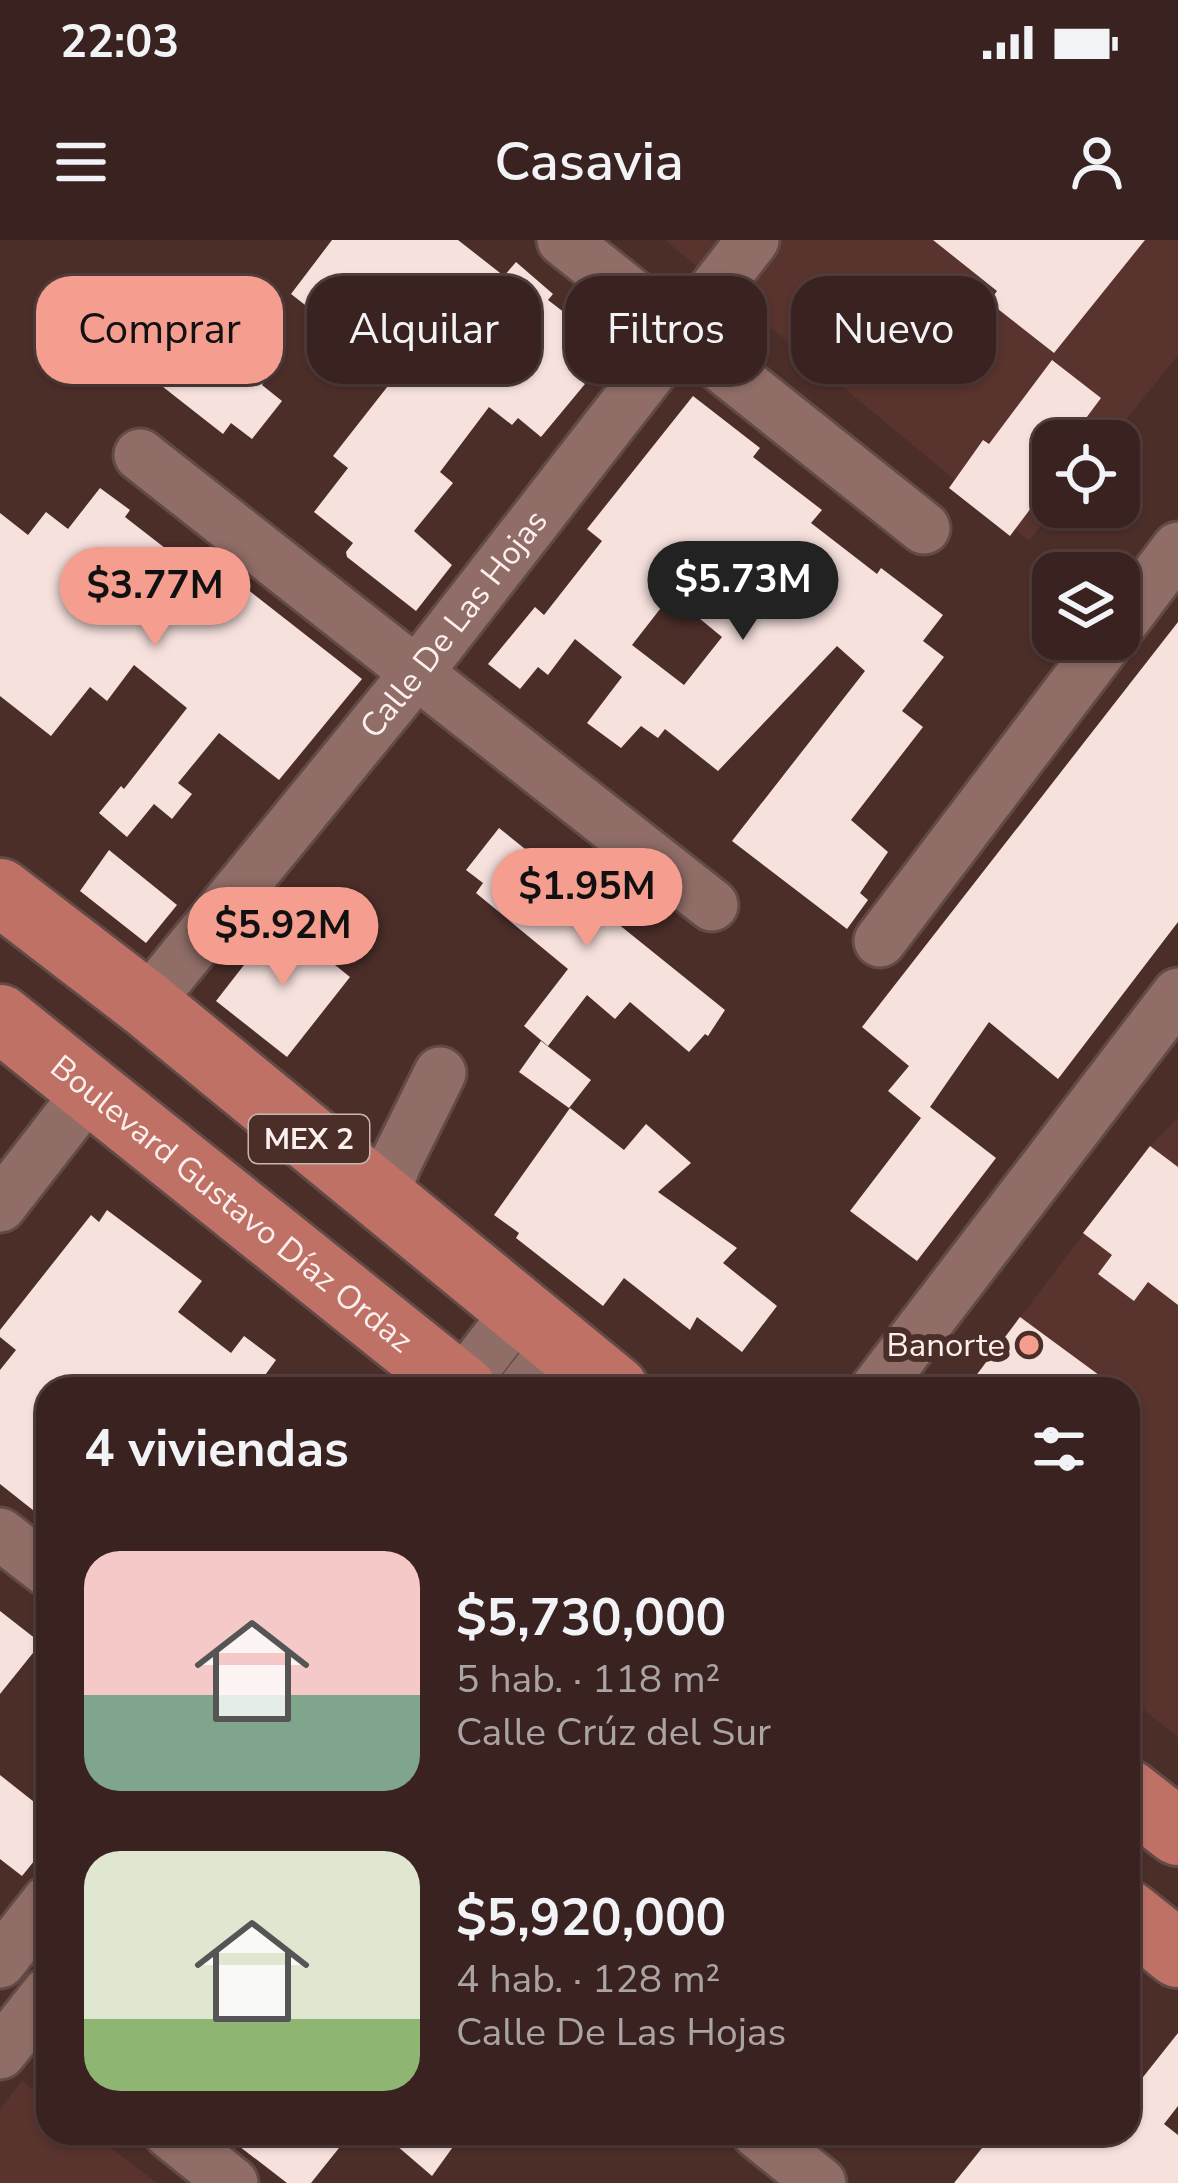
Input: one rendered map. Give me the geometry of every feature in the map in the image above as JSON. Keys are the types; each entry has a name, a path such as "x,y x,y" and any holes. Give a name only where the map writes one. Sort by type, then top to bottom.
{"main road":[{"name":"MEX 2","path":"0,892 146,1004 382,1199 534,1348 591,1377"},
{"name":"Boulevard Gustavo Díaz Ordaz","path":"0,1018 446,1377"},
{"path":"1140,1802 1178,1832"},
{"path":"1140,1924 1178,1954"}],"street":[{"path":"563,240 607,276"},
{"name":"Calle De Las Hojas","path":"724,276 753,240"},
{"name":"Calle De Las Hojas","path":"146,1004 418,671 639,384"},
{"path":"741,384 924,528"},
{"path":"140,455 712,905"},
{"path":"1140,598 1178,548"},
{"path":"880,941 1093,660"},
{"path":"885,1377 1178,994"},
{"path":"382,1199 440,1073"},
{"path":"0,1206 91,1089"},
{"path":"480,1377 534,1348"},
{"path":"0,1534 36,1562"},
{"path":"0,1961 36,1916"},
{"path":"185,2145 232,2183"},
{"path":"773,2145 820,2183"}],"shaded area":[{"path":"665,240 1178,240 1178,355 1126,420 1032,420 1032,528 1039,528 1029,541 839,384 996,384 996,276 791,276 791,344 767,324 767,276 709,276"},
{"path":"1178,1118 1178,1737 1140,1707 1140,1377 975,1377 1150,1146"},
{"path":"22,2081 36,2091 36,2145 107,2145 157,2183 0,2183 0,2109"}],"building":[{"path":"332,240 458,240 504,276 307,276 307,306 291,294"},
{"path":"933,240 1145,240 1054,353 996,307 996,276 978,276"},
{"path":"516,262 532,276 504,276"},
{"path":"541,284 553,294 548,300 565,313 565,384 585,384 541,437 518,418 512,425 489,407 440,472 453,483 414,531 452,565 416,611 347,557 353,543 314,512 348,468 333,456 390,384 541,384"},
{"path":"1052,360 1101,398 1085,420 1032,420 1032,507 1010,536 949,488 983,440 989,444"},
{"path":"159,384 263,384 282,401 252,439 231,423 223,434"},
{"path":"693,396 760,448 753,457 822,510 811,523 877,574 881,568 943,615 923,641 944,657 902,711 923,727 851,820 888,852 860,893 868,900 847,929 732,841 865,671 837,646 718,771 665,729 658,738 641,726 621,748 587,723 622,677 575,639 548,675 538,667 520,689 488,664 535,607 544,615 602,541 587,529","holes":["671,595 722,637 684,685 632,645"]},
{"path":"100,488 130,510 125,517 210,583 216,575 224,581 229,575 362,679 279,780 219,733 178,783 192,794 172,819 154,804 127,837 99,813 121,786 124,789 187,708 134,665 107,701 90,687 51,736 0,696 0,513 28,535 46,512 68,529"},
{"path":"1178,622 1178,922 1058,1079 989,1022 930,1107 996,1158 917,1261 850,1211 921,1118 888,1091 909,1066 862,1027"},
{"path":"499,828 725,1010 708,1036 689,1052 630,1002 615,1019 587,995 548,1046 524,1026 568,969 476,893 483,883 466,870"},
{"path":"109,850 177,905 146,943 80,891"},
{"path":"279,920 350,977 287,1057 216,1001"},
{"path":"541,1041 591,1080 569,1108 519,1072"},
{"path":"570,1108 624,1150 646,1124 691,1163 658,1192 737,1248 723,1263 777,1306 742,1352 697,1317 690,1330 624,1278 603,1306 494,1215"},
{"path":"1150,1146 1178,1167 1178,1305 1148,1282 1134,1301 1098,1274 1112,1255 1083,1233"},
{"path":"107,1210 202,1281 178,1312 231,1353 244,1336 276,1360 264,1377 36,1377 36,1512 0,1484 0,1370 16,1350 0,1337 0,1330 91,1215 99,1222"},
{"name":"Banorte","path":"1020,1317 1102,1377 975,1377"},
{"path":"0,1611 36,1639 36,1649 0,1694"},
{"path":"0,1775 36,1804 36,1859 22,1876 0,1859"},
{"path":"1178,2033 1178,2106 1164,2124 1178,2135 1178,2183 954,2183 984,2145 1140,2145 1140,2081"},
{"path":"238,2145 341,2145 311,2183 287,2183"},
{"path":"396,2145 454,2145 432,2176"}],"place":[{"name":"Banorte","path":"1029,1345"}]}
